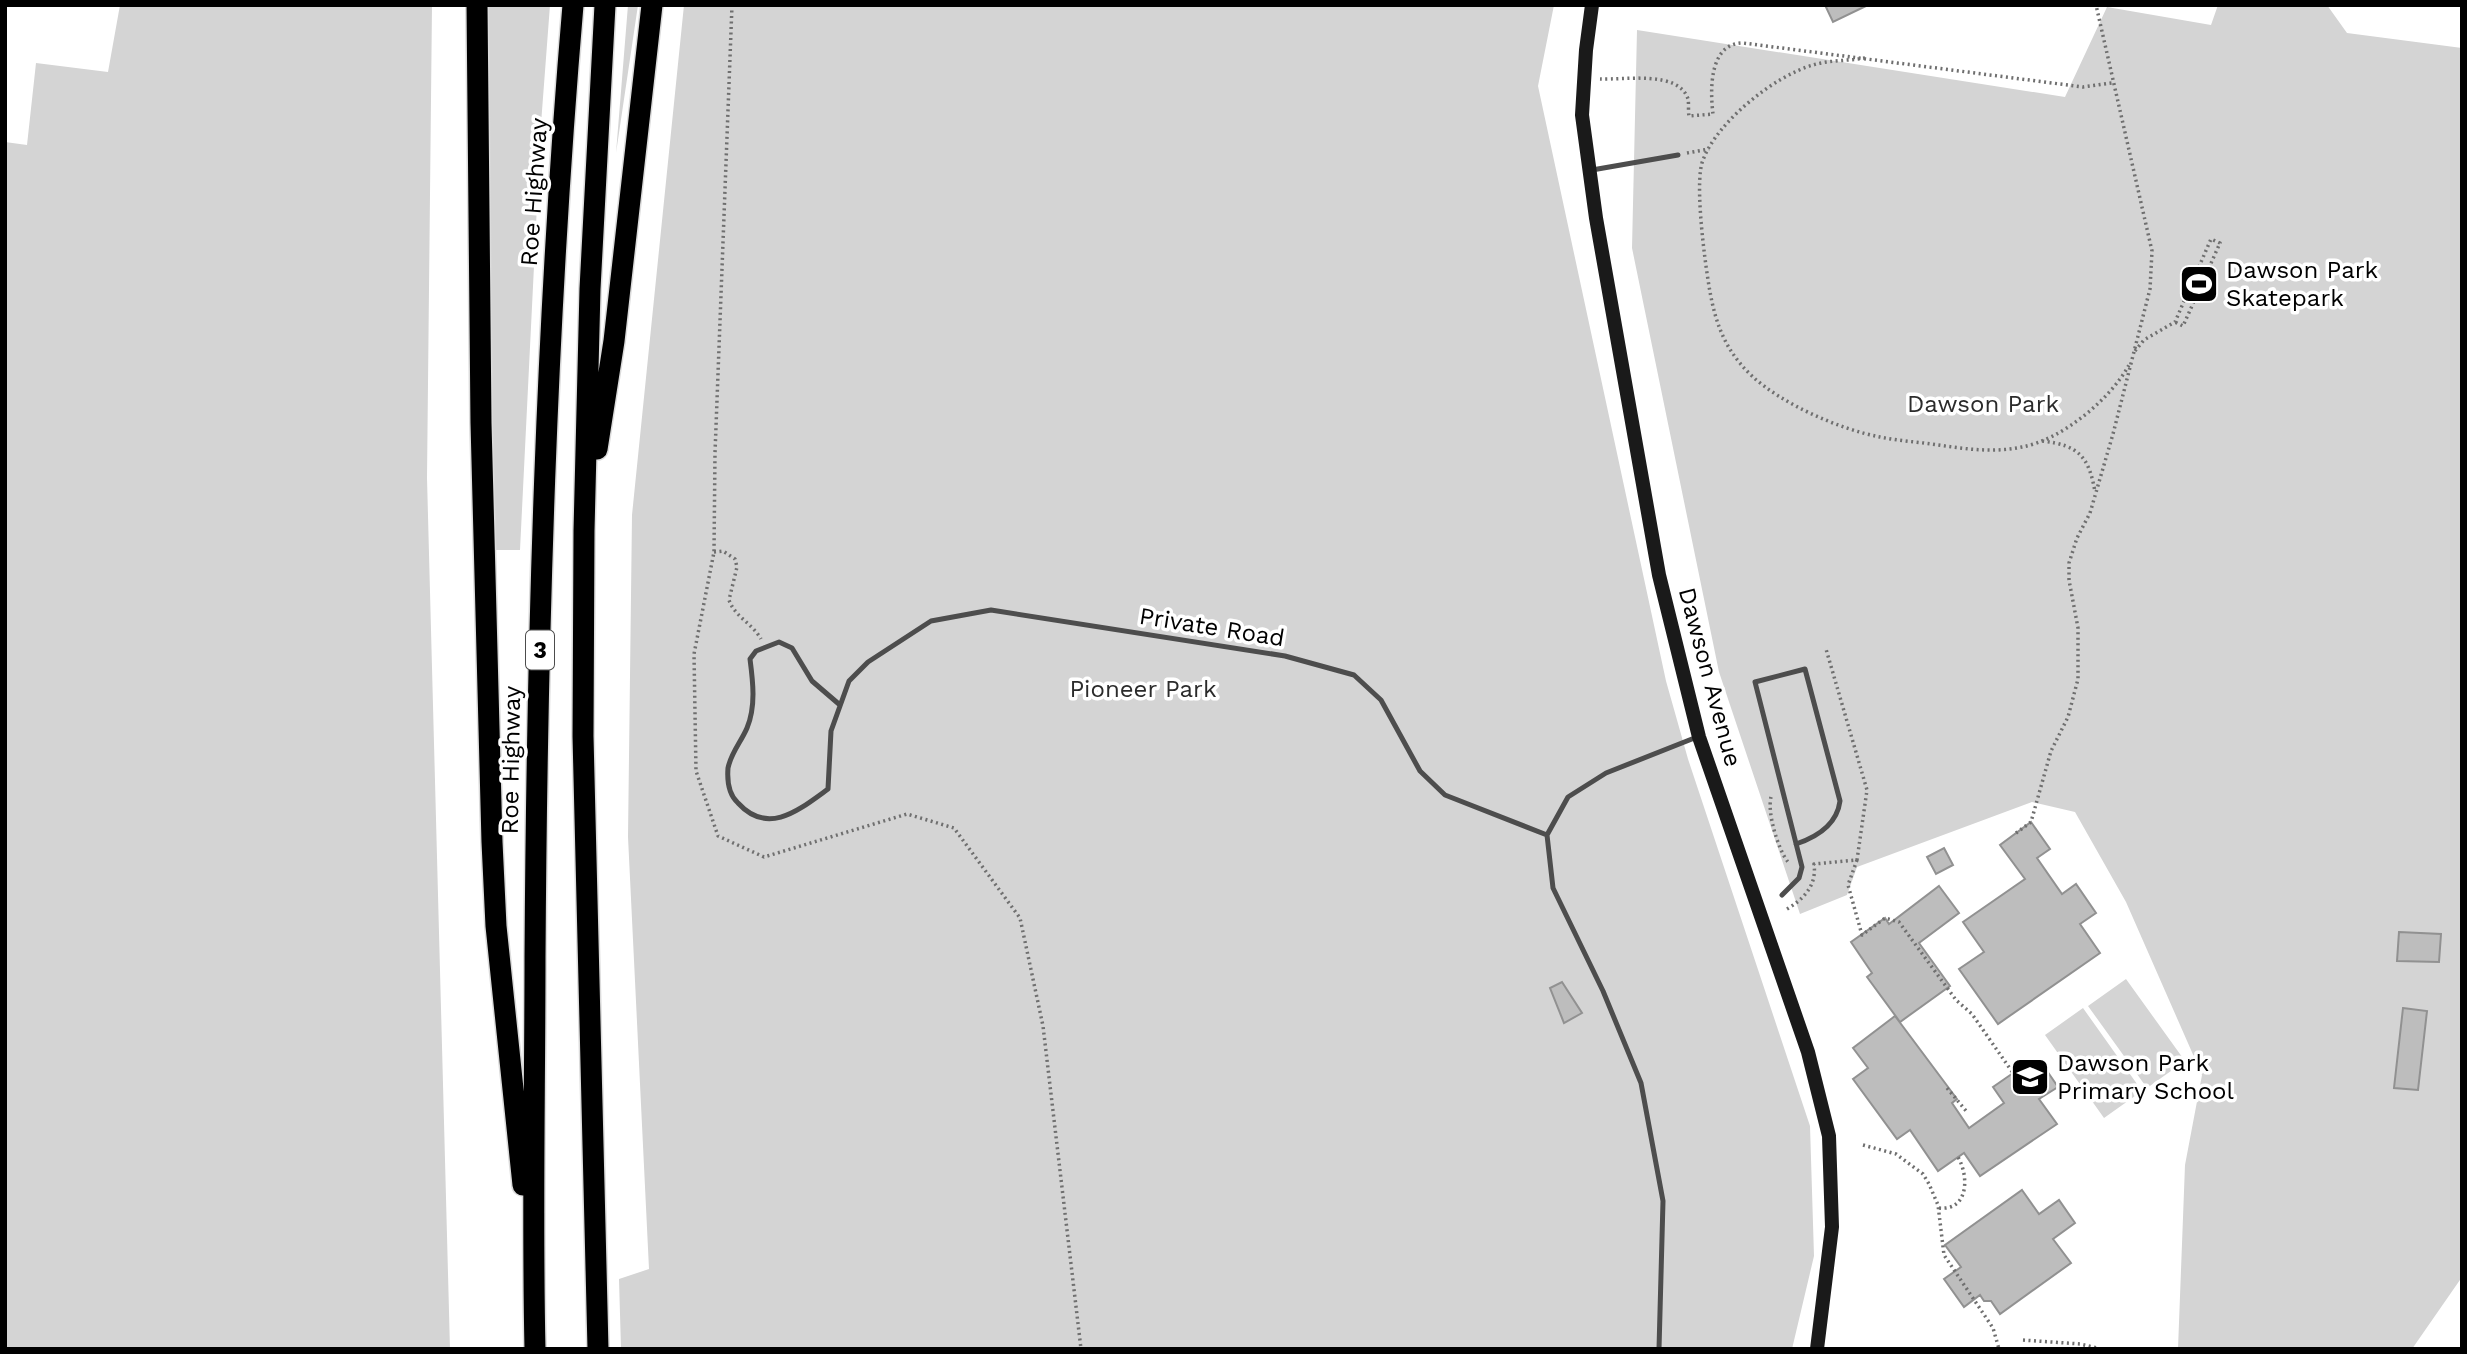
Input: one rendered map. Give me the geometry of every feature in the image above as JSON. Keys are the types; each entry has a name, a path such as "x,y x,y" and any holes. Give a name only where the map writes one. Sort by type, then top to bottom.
{"highway":[{"path":"477,5 482,448 496,926 534,1295"},
{"name":"Roe Highway","path":"536,1349 536,806 543,527 556,264 573,5"},
{"name":"3","path":"598,1349 583,736 584,531 590,289 605,5"},
{"path":"584,531 614,341 652,5"}],"main road":[{"name":"Dawson Avenue","path":"1592,5 1582,115 1595,218 1659,575 1699,737 1808,1052 1829,1136 1832,1227 1817,1349"}],"lane":[{"path":"1589,170 1678,155"},
{"name":"Private Road","path":"764,646 756,650 750,659 753,707 747,728 729,765 728,783 732,797 746,813 760,819 778,818 797,811 828,789 831,731 849,681 868,662 931,621 991,610 1285,656 1354,675 1381,700 1420,771 1445,795 1547,835"},
{"path":"764,646 779,642 792,649 812,681 840,705"},
{"path":"1782,895 1799,878 1802,867 1796,844 1755,682 1805,668 1840,801 1836,816 1829,825 1809,840 1796,844"},
{"path":"1659,1349 1662,1201 1641,1083 1604,991 1553,888 1547,835 1568,797 1606,773 1699,737"}],"path":[{"path":"2016,833 2031,822 2051,751 2068,718 2078,679 2078,628 2069,580 2069,563 2095,494 2150,289 2152,251 2096,5"},
{"path":"1598,79 1659,79 1679,87 1685,94 1689,116 1713,114 1714,65 1720,54 1737,43 2083,87 2112,83"},
{"path":"1865,58 1812,65 1766,87 1732,118 1702,161 1700,178 1709,291 1718,328 1736,358 1770,391 1843,427 1879,437 1987,451 2024,447 2071,425 2110,392 2122,379 2130,363"},
{"path":"1678,155 1709,149"},
{"path":"2133,353 2144,340 2175,322 2211,239 2220,243 2183,326 2175,322"},
{"path":"2040,441 2064,445 2077,451 2092,473 2095,494"},
{"path":"714,552 723,551 735,559 737,567 729,600 736,614 754,627 764,646"},
{"path":"1857,860 1848,886 1862,935 1885,918 1899,922 1956,1000 1972,1014 2013,1073"},
{"path":"1947,1088 1967,1112"},
{"path":"1864,1145 1896,1154 1923,1174 1930,1184 1939,1208 1944,1255 1993,1328 1999,1349"},
{"path":"1939,1208 1945,1209 1955,1203 1965,1189 1966,1175 1958,1157"},
{"path":"2023,1340 2080,1344 2101,1349"}],"green space":[{"path":"120,5 432,5 427,478 450,1349 5,1349 5,142 27,145 36,63 108,72"},
{"path":"485,5 550,5 541,124 520,550 492,550"},
{"path":"628,5 638,5 616,153"},
{"name":"Pioneer Park","path":"684,5 1554,5 1538,86 1666,681 1688,759 1810,1126 1814,1256 1792,1349 621,1349 619,1279 649,1269 628,837 632,515"},
{"name":"Dawson Park","path":"2218,5 2327,5 2347,33 2462,48 2462,1277 2412,1349 2178,1349 2185,1165 2202,1075 2126,902 2075,812 2032,802 1857,867 1847,895 1800,914 1719,672 1632,248 1637,30 2065,97 2107,7 2211,25"},
{"path":"2126,979 2185,1061 2147,1088 2088,1006"},
{"path":"2083,1008 2142,1091 2104,1118 2045,1035"}],"building":[{"path":"1825,5 1868,5 1833,22"},
{"path":"2031,822 2050,849 2037,858 2062,894 2076,884 2096,913 2080,924 2100,953 1998,1024 1959,969 1984,952 1963,922 2025,879 2000,845"},
{"path":"1944,848 1953,865 1936,874 1927,857"},
{"path":"1939,886 1959,913 1919,943 1950,986 1900,1022 1867,977 1872,973 1851,942 1885,918 1889,924"},
{"path":"2399,932 2441,934 2439,962 2397,961"},
{"path":"1562,982 1582,1013 1564,1023 1550,988"},
{"path":"2403,1008 2427,1011 2418,1090 2394,1088"},
{"path":"1895,1016 1957,1099 1952,1103 1969,1128 2004,1103 1993,1087 2029,1062 2045,1068 2058,1087 2039,1099 2057,1124 1980,1176 1964,1153 1938,1171 1910,1130 1897,1139 1853,1079 1868,1068 1853,1048"},
{"path":"2022,1190 2039,1214 2059,1200 2075,1223 2053,1239 2071,1263 2000,1314 1991,1301 1984,1301 1980,1295 1964,1307 1944,1279 1961,1267 1945,1245"}],"place":[{"name":"Dawson Park Skatepark","path":"2199,284"},
{"name":"Dawson Park Primary School","path":"2030,1077"}]}
